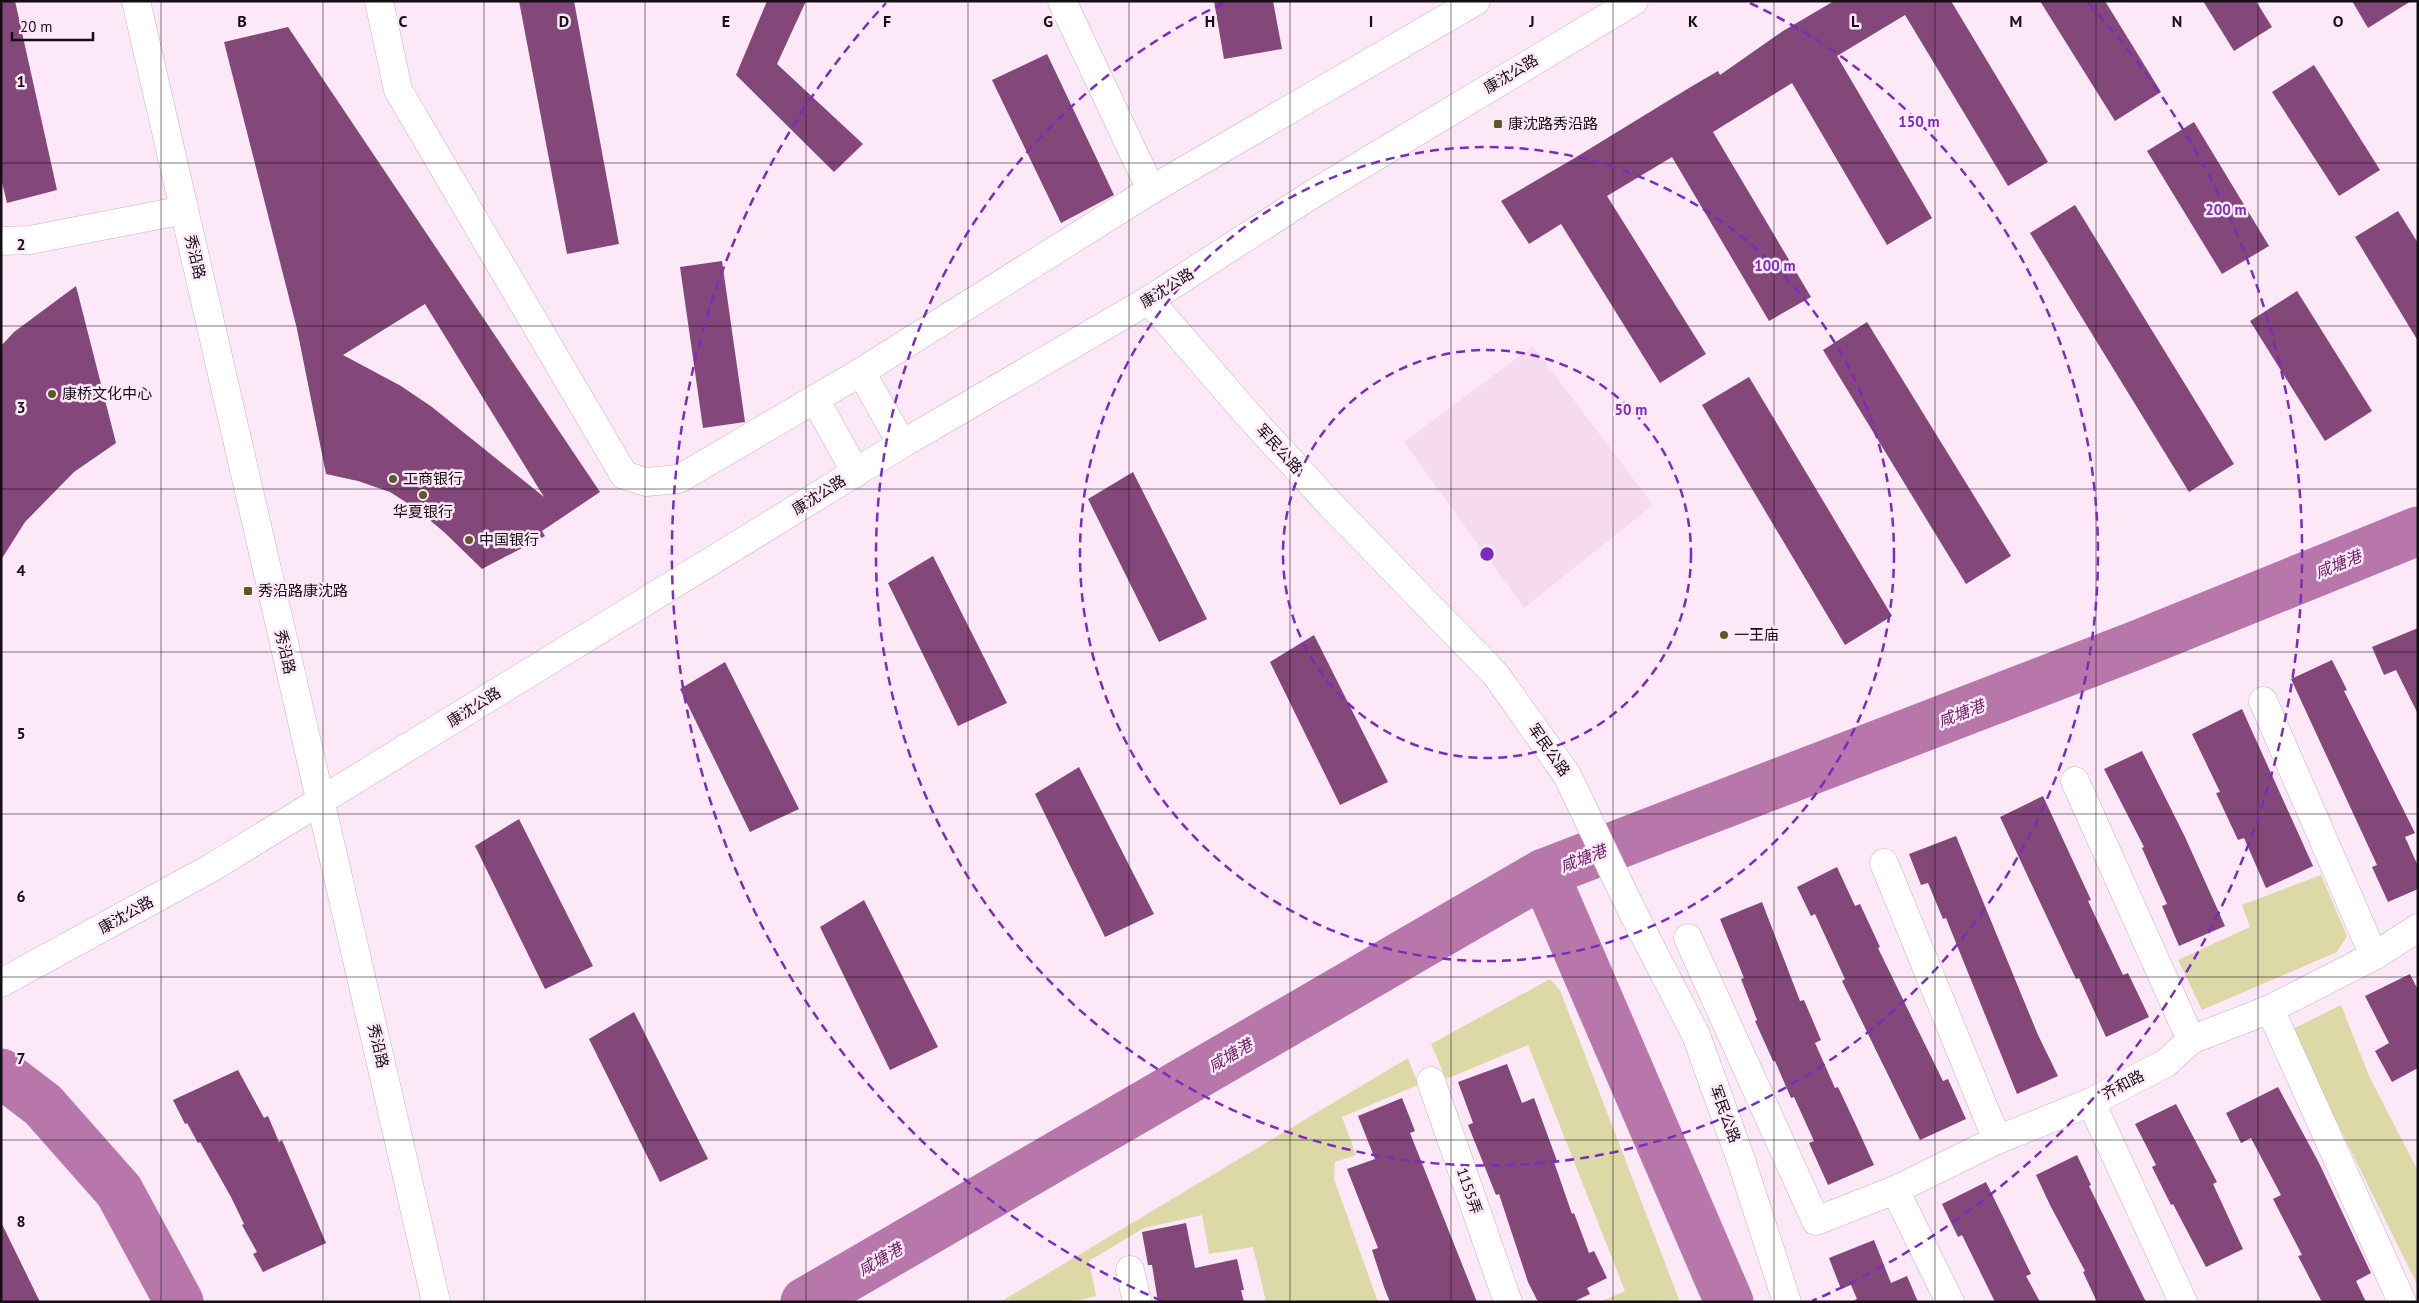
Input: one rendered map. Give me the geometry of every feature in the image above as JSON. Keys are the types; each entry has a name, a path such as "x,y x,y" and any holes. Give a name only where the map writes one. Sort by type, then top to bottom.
{"street":[{"name":"秀沿路","path":"136,1 320,802 394,1113 436,1302"},
{"path":"380,1 398,90 624,475 646,482 679,479 861,372 1152,190 1476,1"},
{"path":"1062,1 1152,190"},
{"name":"康沈公路","path":"1,983 211,868 902,444 1149,300 1308,197 1634,1"},
{"path":"1,241 30,240 184,210"},
{"name":"军民公路","path":"1149,300 1249,416 1329,503 1496,675 1567,775 1632,911 1696,1035 1741,1160 1787,1302"},
{"path":"861,372 902,444"},
{"path":"816,399 856,473"},
{"path":"2263,701 2374,956"},
{"path":"2075,781 2191,1040"},
{"path":"1884,863 1997,1140"},
{"name":"齐和路","path":"1688,938 1816,1221 1895,1190 1997,1140 2091,1102 2166,1063 2191,1040 2270,1009 2416,933"},
{"path":"2270,1009 2402,1302"},
{"name":"1155弄","path":"1431,1081 1508,1302"},
{"path":"2091,1102 2183,1302"},
{"path":"1895,1190 1950,1302"},
{"path":"1130,1270 1137,1302"}],"shaded area":[{"path":"1533,346 1653,505 1524,608 1404,442"},
{"path":"2321,875 2347,936 2337,952 2202,1010 2178,960 2250,927 2242,905"},
{"path":"1550,979 1560,990 1680,1302 1599,1302 1625,1291 1528,1045 1446,1079 1431,1044"},
{"path":"2341,1005 2369,1076 2418,1171 2418,1286 2291,1030"},
{"path":"1408,1058 1418,1085 1342,1117 1356,1155 1335,1162 1334,1179 1378,1302 1266,1302 1253,1247 1209,1254 1202,1215 1144,1228 1089,1261 1096,1296 1072,1302 1000,1302"}],"building":[{"path":"1,1 15,1 57,190 7,203 1,178"},
{"path":"519,1 574,1 619,244 567,254"},
{"path":"767,1 806,1 777,64 863,144 834,172 736,75"},
{"path":"1214,1 1273,1 1282,49 1224,59"},
{"path":"1834,1 1951,1 2048,162 2008,186 1905,15 1837,56 1932,218 1887,245 1792,83 1713,132 1811,297 1769,321 1672,157 1607,196 1706,354 1660,383 1561,224 1529,244 1501,201 1718,71 1720,75 1783,31"},
{"path":"2040,1 2105,1 2161,92 2115,121"},
{"path":"2203,1 2256,1 2272,27 2234,51"},
{"path":"2352,1 2411,1 2368,28"},
{"path":"288,27 600,492 542,531 545,536 482,569 444,532 415,508 390,492 358,481 326,474 297,329 224,42","holes":["425,304 544,497 432,407 401,386 343,355"]},
{"path":"1047,54 1114,195 1061,223 992,80"},
{"path":"2314,65 2380,170 2339,196 2272,92"},
{"path":"2194,122 2269,246 2222,274 2147,151"},
{"path":"2075,205 2234,464 2189,492 2030,233"},
{"path":"2398,211 2418,243 2418,341 2355,237"},
{"path":"722,261 745,422 703,428 680,267"},
{"name":"康桥文化中心","path":"76,286 116,443 74,472 25,522 1,560 1,346 14,332"},
{"path":"2297,291 2372,411 2325,441 2250,321"},
{"path":"1867,322 2011,556 1966,584 1823,350"},
{"path":"1749,377 1892,616 1845,645 1702,405"},
{"path":"1133,472 1207,619 1159,642 1088,499"},
{"path":"933,556 1007,703 958,726 888,583"},
{"path":"2418,628 2418,714 2396,670 2384,675 2372,647"},
{"path":"1314,635 1388,782 1340,805 1270,662"},
{"path":"2332,660 2347,690 2344,691 2415,833 2405,837 2418,866 2418,889 2388,902 2372,867 2377,865 2291,679"},
{"path":"725,662 799,809 750,832 680,689"},
{"path":"2242,709 2313,866 2266,888 2244,838 2238,840 2216,793 2220,792 2192,734"},
{"path":"2142,751 2185,837 2225,926 2179,946 2162,906 2167,904 2142,848 2144,847 2104,769"},
{"path":"1079,767 1154,914 1105,937 1035,794"},
{"path":"2043,796 2091,900 2088,901 2123,975 2128,973 2149,1017 2106,1037 2079,978 2076,979 2000,817"},
{"path":"519,819 593,966 545,989 475,846"},
{"path":"1956,836 2038,1035 2058,1076 2017,1094 1946,918 1943,919 1928,883 1921,885 1909,854"},
{"path":"1837,867 1855,906 1860,904 1880,947 1878,948 1943,1081 1948,1079 1966,1119 1920,1140 1842,981 1845,979 1815,914 1811,916 1797,887"},
{"path":"864,900 938,1047 890,1070 820,927"},
{"path":"1762,902 1800,1001 1804,1000 1821,1040 1815,1043 1835,1088 1838,1087 1874,1165 1828,1185 1809,1143 1814,1141 1794,1097 1791,1098 1755,1021 1757,1020 1741,979 1744,978 1720,919"},
{"path":"2410,974 2418,990 2418,1068 2392,1082 2375,1051 2389,1043 2365,996"},
{"path":"634,1012 708,1159 660,1182 589,1039"},
{"path":"1507,1064 1522,1103 1534,1098 1557,1161 1554,1162 1572,1214 1574,1213 1589,1253 1594,1251 1607,1278 1587,1288 1590,1294 1573,1302 1538,1302 1528,1282 1499,1194 1496,1195 1468,1125 1473,1123 1458,1082"},
{"path":"238,1070 264,1118 268,1116 279,1142 282,1140 326,1243 263,1272 253,1254 257,1252 242,1225 244,1224 231,1197 200,1142 198,1143 187,1123 185,1124 173,1100"},
{"path":"2278,1087 2319,1163 2371,1273 2356,1281 2366,1302 2322,1302 2298,1256 2302,1255 2273,1199 2281,1195 2251,1138 2241,1143 2226,1113"},
{"path":"1402,1098 1415,1131 1410,1133 1477,1302 1390,1302 1384,1287 1372,1250 1378,1248 1347,1169 1375,1159 1358,1116"},
{"path":"2176,1104 2217,1182 2213,1184 2243,1249 2206,1267 2152,1167 2156,1165 2135,1124"},
{"path":"2077,1155 2091,1185 2089,1186 2146,1302 2097,1302 2083,1272 2085,1271 2050,1205 2036,1175"},
{"path":"1986,1182 2031,1274 2026,1276 2040,1302 1995,1302 1962,1235 1958,1237 1942,1204"},
{"path":"1,1222 40,1302 1,1302"},
{"path":"1186,1223 1195,1268 1237,1259 1244,1290 1241,1290 1244,1302 1158,1302 1152,1265 1148,1265 1142,1232"},
{"path":"1874,1240 1891,1283 1907,1276 1918,1302 1851,1302 1857,1299 1851,1285 1841,1289 1829,1258"}],"waterway":[{"name":"咸塘港","path":"805,1302 1544,873 2134,646 2418,531"},
{"path":"1544,873 1729,1302"},
{"path":"1,1073 43,1105 119,1191 179,1302"}],"place":[{"name":"康沈路秀沿路","path":"1498,124"},
{"name":"康桥文化中心","path":"52,394"},
{"name":"工商银行","path":"393,479"},
{"name":"华夏银行","path":"423,495"},
{"name":"中国银行","path":"469,540"},
{"name":"秀沿路康沈路","path":"248,591"},
{"name":"一王庙","path":"1724,635"}]}
